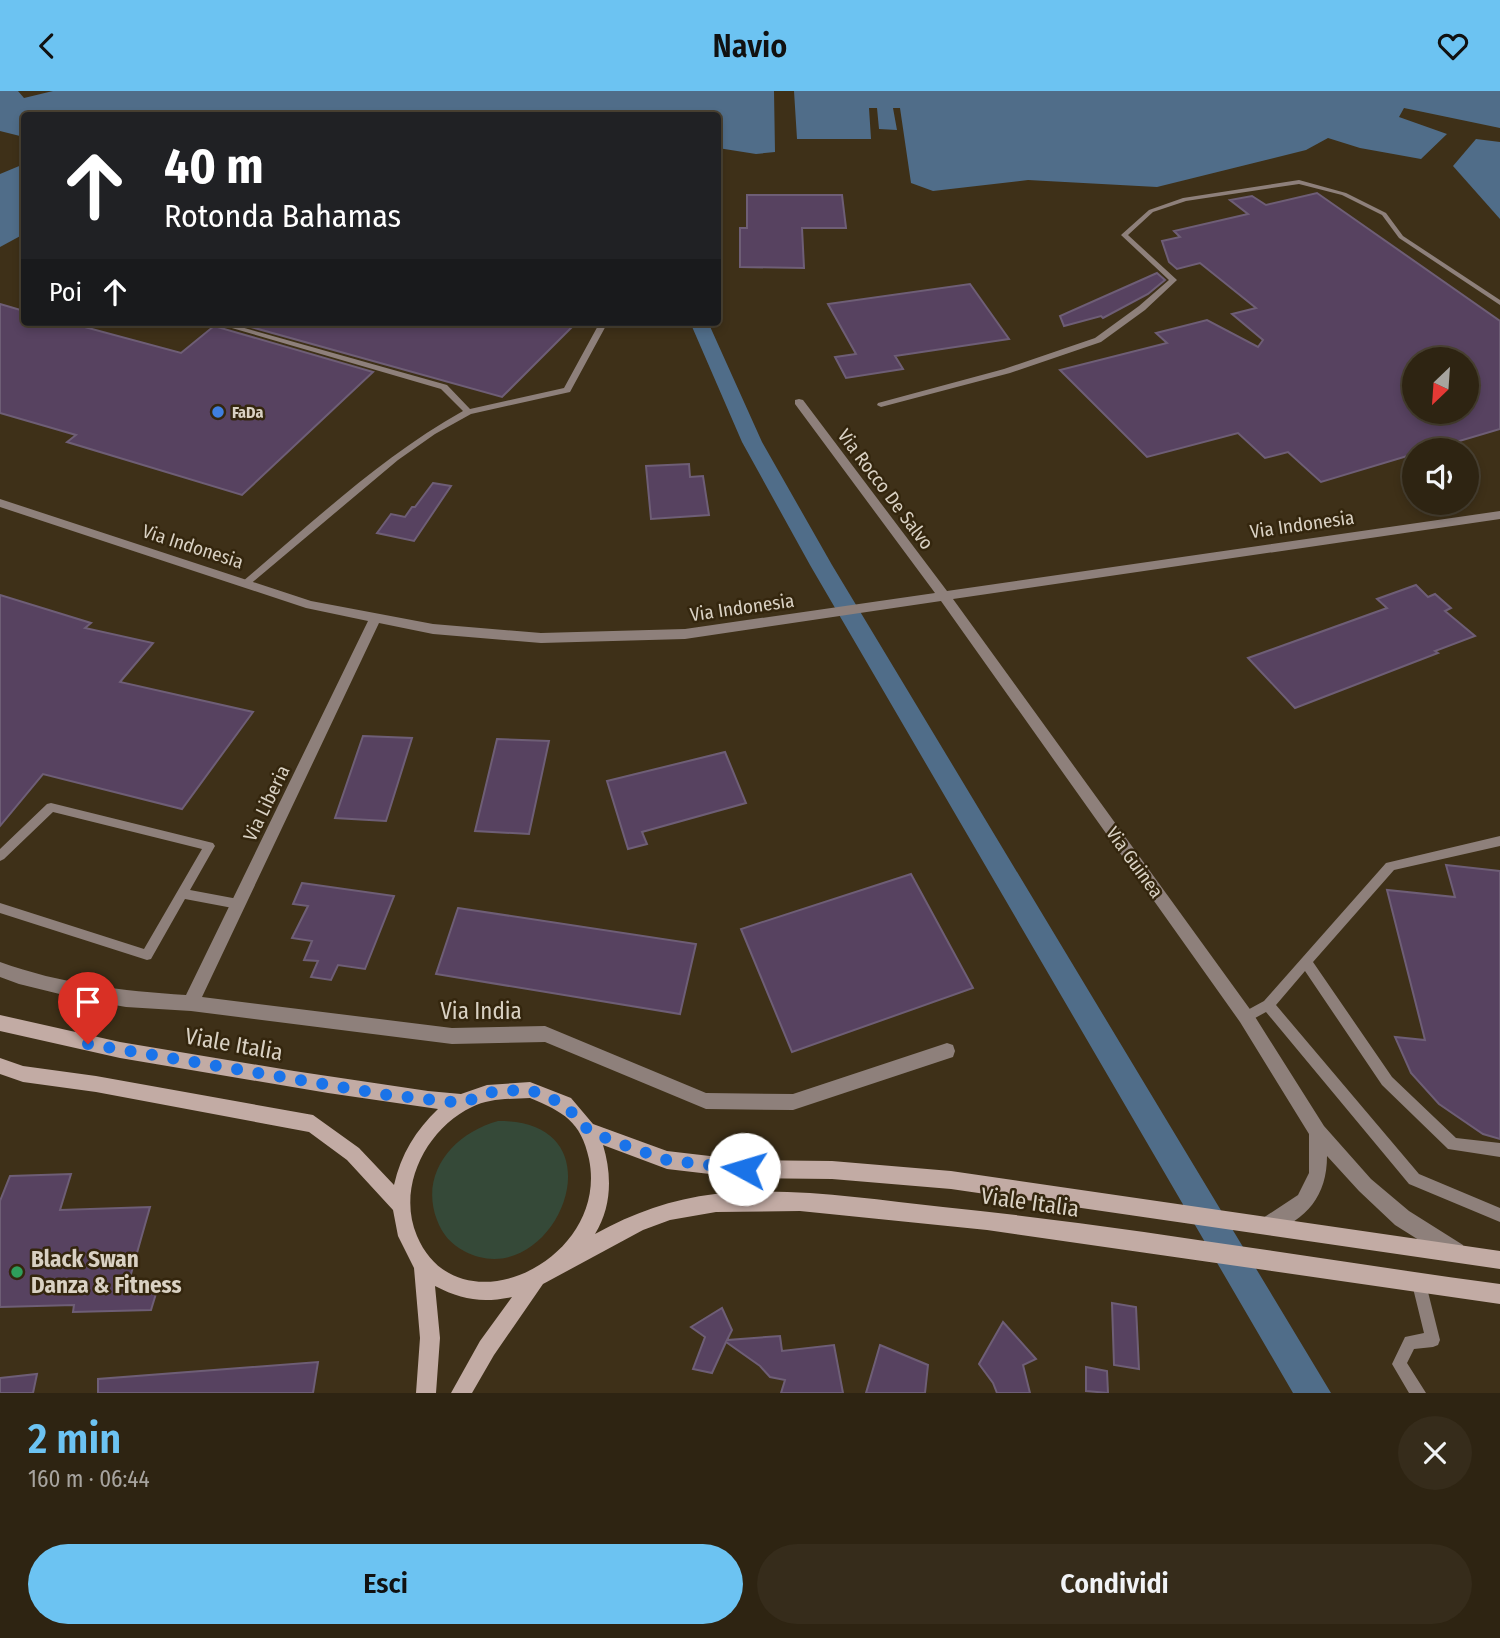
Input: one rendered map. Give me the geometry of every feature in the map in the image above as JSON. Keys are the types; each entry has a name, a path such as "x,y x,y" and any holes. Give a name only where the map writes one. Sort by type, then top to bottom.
{"main road":[{"name":"Viale Italia","path":"0,1023 44,1036 204,1064 388,1095 462,1103"},
{"path":"0,1066 23,1074 96,1084 313,1124 353,1154 400,1204"},
{"path":"530,1090 564,1104 589,1131 601,1163 601,1193 588,1231 562,1263 535,1281 488,1293 450,1285 423,1265 406,1238 400,1204 407,1165 430,1128 462,1103 495,1091 530,1090"},
{"name":"Viale Italia","path":"589,1131 667,1160 744,1169 832,1170 951,1179 1500,1260"},
{"name":"Viale Italia","path":"562,1263 616,1233 685,1207 738,1201 804,1200 996,1221 1500,1294"},
{"path":"423,1265 430,1338 426,1393"},
{"path":"461,1393 487,1348 535,1281"}],"street":[{"name":"Via Rocco De Salvo","path":"799,402 945,597"},
{"name":"Via Indonesia","path":"0,503 310,605 433,629 541,638 685,634 1500,515"},
{"name":"Via Guinea","path":"945,597 1246,1017 1318,1132 1365,1185 1402,1218 1459,1254"},
{"name":"Via Liberia","path":"191,1003 375,619"},
{"name":"Via India","path":"0,969 19,977 80,992 126,999 191,1003 452,1036 545,1034 706,1101 793,1102 947,1051"},
{"path":"1263,1224 1305,1202 1318,1174 1318,1132"}],"lane":[{"path":"881,405 1007,371 1098,340 1142,308 1173,280 1124,235 1151,211 1185,199 1245,188 1299,182 1344,194 1384,214 1401,237 1500,303"},
{"path":"229,326 444,387 468,412"},
{"path":"246,584 395,458 468,412 567,390 602,326"},
{"path":"0,856 51,807 209,846 147,955 0,908"},
{"path":"1246,1017 1268,1005 1390,866 1500,841"},
{"path":"182,893 239,904"},
{"path":"1306,962 1387,1081 1453,1144 1500,1150"},
{"path":"1268,1005 1415,1179 1500,1215"},
{"path":"1418,1393 1399,1364 1410,1342 1433,1339 1419,1284"}],"green space":[{"path":"498,1121 538,1128 560,1147 568,1174 563,1203 548,1230 525,1250 496,1259 464,1251 448,1238 437,1220 433,1186 444,1157 455,1145 467,1135"}],"water":[{"path":"0,91 18,91 24,98 53,91 774,91 775,152 756,154 721,148 721,112 21,112 21,136 0,131"},
{"path":"794,91 1500,91 1500,128 1404,108 1399,117 1447,134 1421,159 1360,148 1328,138 1306,150 1157,187 1028,180 933,191 911,183 900,108 893,108 897,130 879,129 877,108 869,108 871,139 797,139"},
{"path":"1476,139 1500,142 1500,219 1453,166"},
{"path":"21,165 21,236 0,247 0,174"}],"building":[{"path":"1317,193 1500,321 1500,429 1470,438 1402,438 1402,458 1321,482 1288,452 1265,458 1238,433 1147,457 1060,370 1167,343 1156,333 1207,320 1258,347 1263,340 1232,314 1256,308 1200,263 1177,269 1169,262 1162,241 1180,237 1174,231 1248,214 1230,200 1252,196 1266,205"},
{"path":"747,195 842,195 846,228 802,228 804,268 740,267 740,228 747,228"},
{"path":"1157,273 1165,280 1148,294 1103,318 1101,316 1064,326 1060,316"},
{"path":"970,284 1009,339 895,356 903,369 846,378 835,357 856,354 828,304"},
{"name":"FaDa","path":"0,304 21,310 21,326 81,326 181,353 214,326 373,372 242,495 67,442 76,435 0,413"},
{"path":"247,326 573,326 502,397"},
{"path":"689,464 690,477 703,476 709,515 651,519 646,466"},
{"path":"433,483 451,486 414,541 377,533 391,514 405,517"},
{"path":"1416,585 1428,597 1435,594 1451,608 1445,611 1475,636 1295,708 1248,658 1387,608 1377,599"},
{"path":"0,595 91,623 85,628 153,643 120,682 253,712 182,809 43,774 0,826"},
{"path":"363,736 412,738 386,821 335,818"},
{"path":"497,739 549,741 529,834 475,831"},
{"path":"725,752 746,803 642,832 647,844 628,849 607,781"},
{"path":"1446,865 1500,871 1500,1139 1483,1134 1439,1104 1411,1073 1395,1037 1425,1040 1387,890 1455,897"},
{"path":"911,874 973,988 792,1052 741,929"},
{"path":"302,883 394,896 365,969 338,965 331,980 311,977 318,961 304,960 312,941 292,938 308,906 293,904"},
{"path":"458,908 696,944 680,1014 436,974"},
{"path":"71,1174 60,1210 150,1207 127,1288 158,1287 151,1310 73,1312 74,1305 0,1307 0,1201 10,1176"},
{"path":"1112,1303 1136,1307 1139,1369 1114,1365"},
{"path":"722,1308 732,1330 727,1340 780,1336 782,1351 834,1345 843,1393 781,1393 785,1380 770,1377 760,1366 726,1342 712,1373 693,1369 705,1337 691,1327"},
{"path":"1003,1322 1036,1359 1023,1365 1030,1393 997,1393 979,1364"},
{"path":"880,1345 928,1365 925,1393 866,1393"},
{"path":"318,1362 313,1393 98,1393 98,1379"},
{"path":"1086,1367 1107,1371 1108,1393 1086,1391"},
{"path":"37,1374 33,1393 0,1393 0,1378"}],"waterway":[{"path":"701,326 752,442 821,565 1313,1393"}],"place":[{"name":"FaDa","path":"218,412"},
{"name":"Black Swan Danza & Fitness","path":"17,1272"}],"route":[{"path":"88,1044 388,1095 462,1103 495,1091 530,1090 564,1104 589,1131 618,1143 667,1160 744,1169"}]}
